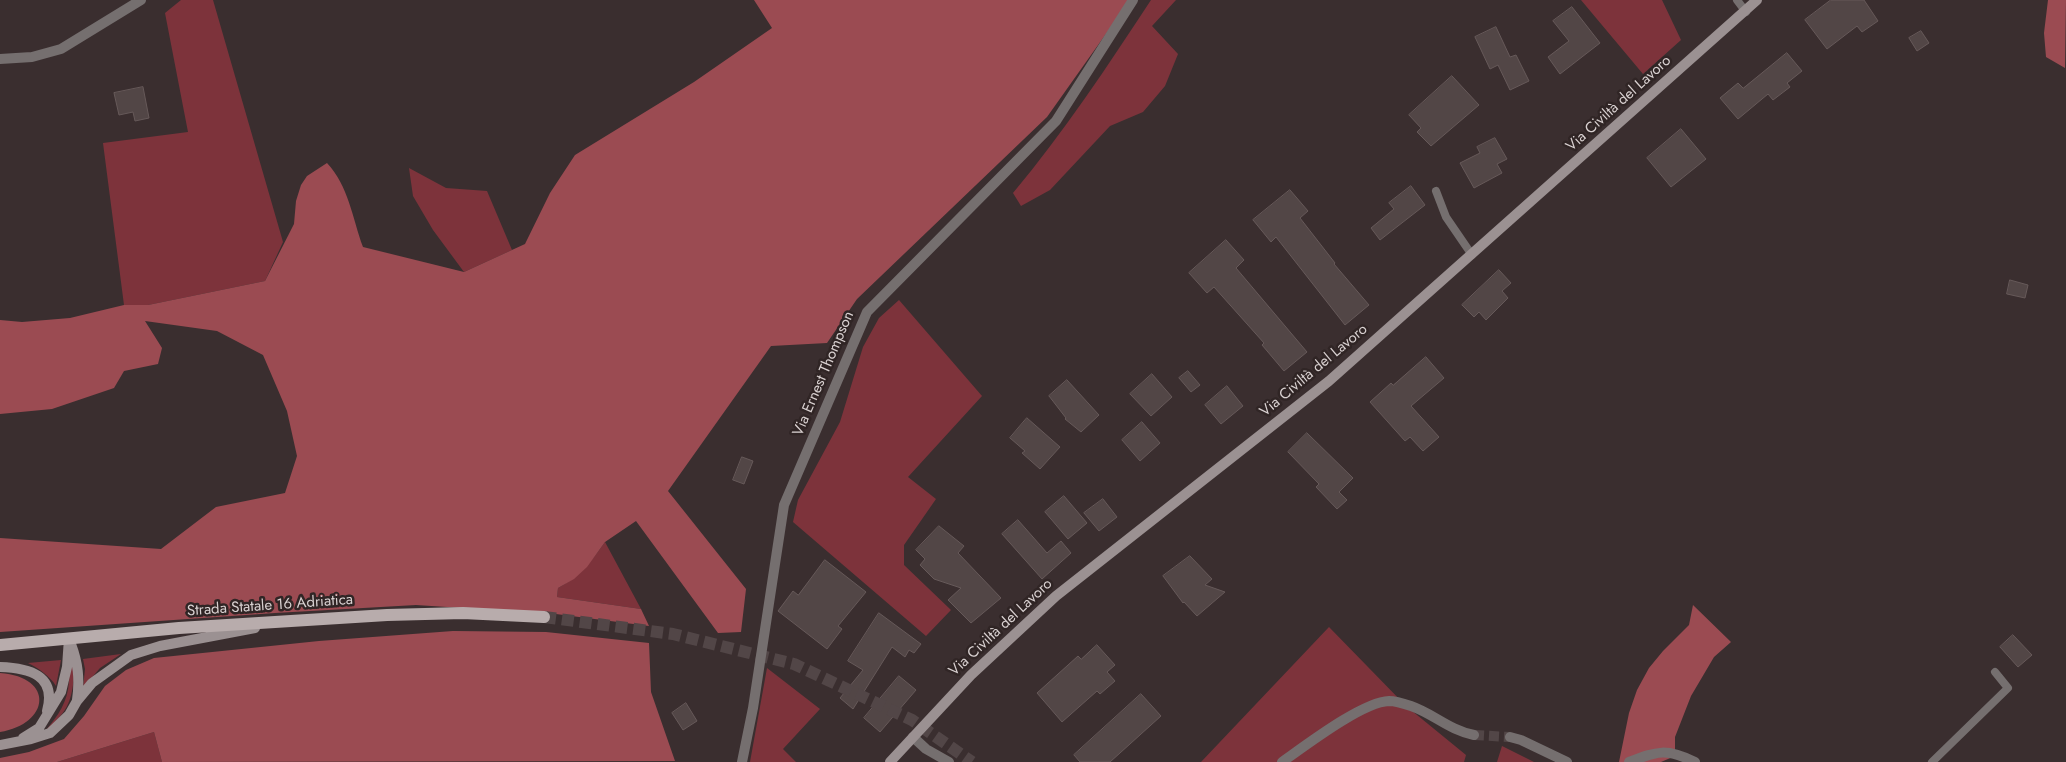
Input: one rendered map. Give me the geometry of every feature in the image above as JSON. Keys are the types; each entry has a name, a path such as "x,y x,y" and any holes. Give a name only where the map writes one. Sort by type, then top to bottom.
{"main road":[{"name":"Via Civiltà del Lavoro","path":"890,762 971,675 1056,596 1329,381 1746,12 1757,0"},
{"name":"Strada Statale 16 Adriatica","path":"0,645 298,620 463,613 544,617"},
{"path":"0,745 50,733 69,715 77,701 98,679 131,655 160,646 298,620"},
{"path":"68,638 78,663 79,685 77,701"},
{"path":"16,742 39,728 57,701 64,684 68,638"},
{"path":"0,667 22,668 45,682 50,696 45,720"}],"street":[{"path":"0,60 32,57 61,49 141,0"},
{"name":"Via Ernest Thompson","path":"742,762 753,708 784,506 867,312 1056,121 1133,0"},
{"path":"1282,762 1320,735 1362,709 1388,701 1411,706 1460,732 1474,735"},
{"path":"913,737 926,749 949,762"},
{"path":"1510,737 1521,740 1567,762"},
{"path":"1629,762 1659,751 1683,756 1696,762"}],"lane":[{"path":"1737,0 1746,12"},
{"path":"1436,191 1446,217 1472,255"},
{"path":"1932,762 2008,688 1995,672"}],"shaded area":[{"path":"181,0 213,0 283,242 265,281 148,305 124,305 103,143 188,132 165,13"},
{"path":"754,0 1130,0 1047,117 857,299 827,343 771,346 668,491 746,589 741,632 718,633 636,521 605,542 587,567 574,579 558,588 557,597 641,609 649,626 556,614 416,605 0,632 0,538 161,549 216,507 285,493 297,456 287,411 263,355 217,331 145,321 162,348 158,364 124,371 114,388 52,409 0,414 0,320 22,322 70,318 124,305 148,305 265,281 294,224 296,201 301,185 307,176 327,163 345,192 363,247 464,272 525,244 550,193 575,155 694,82 772,28"},
{"path":"1151,0 1176,0 1152,26 1178,54 1165,86 1143,112 1110,126 1050,190 1021,206 1013,193 1067,123"},
{"path":"1581,0 1662,0 1681,40 1643,74"},
{"path":"2048,0 2066,0 2065,68 2046,57 2044,33"},
{"path":"409,168 446,188 487,191 512,250 464,272 433,230 413,196"},
{"path":"899,300 982,396 908,477 936,499 904,545 904,565 951,610 926,636 793,522 798,500 840,422 863,347 879,318"},
{"path":"605,542 641,609 557,597 558,588 573,579"},
{"path":"1693,605 1731,642 1714,657 1691,696 1675,737 1675,756 1661,762 1619,762 1629,713 1637,690 1649,668 1689,625"},
{"path":"1329,627 1406,706 1466,755 1464,762 1201,762"},
{"path":"453,631 546,632 649,643 651,692 675,761 162,762 154,732 57,762 0,762 0,758 29,752 64,739 84,716 105,686 126,670 154,658 319,641"},
{"path":"121,654 100,668 83,688 85,669 83,659"},
{"path":"61,660 56,686 44,673 28,663"},
{"path":"70,666 75,667 73,688 68,704 60,717 45,731 58,714 67,696"},
{"path":"767,668 820,709 783,749 796,762 750,762"},
{"path":"0,673 18,676 30,683 37,691 39,701 36,711 29,720 17,727 0,732"},
{"path":"154,732 162,762 57,762"},
{"path":"1502,746 1534,762 1497,762"}],"building":[{"path":"1831,0 1864,0 1878,21 1862,32 1857,26 1827,49 1805,20"},
{"path":"1572,7 1600,43 1560,74 1548,57 1569,41 1553,21"},
{"path":"1496,27 1510,57 1516,55 1529,81 1510,90 1498,65 1490,69 1475,37"},
{"path":"1921,31 1929,43 1917,51 1909,38"},
{"path":"1787,53 1802,71 1787,83 1790,87 1773,100 1768,94 1738,119 1720,98 1738,83 1743,88"},
{"path":"1452,76 1479,105 1431,146 1417,132 1421,128 1409,115"},
{"path":"143,87 149,118 135,121 133,112 119,115 114,93"},
{"path":"1681,129 1706,159 1671,187 1647,158"},
{"path":"1495,138 1507,159 1497,164 1502,173 1474,188 1460,163 1480,153 1477,147"},
{"path":"1411,186 1425,205 1380,240 1371,228 1394,209 1389,203"},
{"path":"1290,190 1308,211 1300,218 1334,264 1369,305 1345,325 1276,237 1271,242 1253,220"},
{"path":"1226,240 1244,260 1236,268 1307,352 1284,371 1262,345 1264,343 1214,287 1207,293 1189,273"},
{"path":"1499,270 1511,283 1502,291 1508,298 1486,320 1479,312 1474,317 1462,305"},
{"path":"2010,280 2028,285 2025,298 2007,294"},
{"path":"1426,357 1444,378 1411,406 1439,437 1423,451 1410,437 1405,441 1370,402 1391,383 1393,385"},
{"path":"1188,371 1200,385 1191,392 1179,378"},
{"path":"1152,374 1172,397 1151,416 1130,394"},
{"path":"1067,380 1099,415 1081,432 1065,419 1049,396"},
{"path":"1227,386 1243,406 1221,424 1205,405"},
{"path":"1027,418 1060,447 1040,469 1022,453 1025,451 1010,438"},
{"path":"1142,422 1160,443 1140,461 1122,440"},
{"path":"1307,433 1353,478 1339,492 1347,500 1337,509 1316,487 1319,484 1288,452"},
{"path":"742,457 753,461 744,484 733,480"},
{"path":"1064,496 1087,523 1068,539 1045,512"},
{"path":"1103,499 1117,517 1099,531 1084,513"},
{"path":"1018,520 1047,553 1061,541 1071,553 1042,579 1002,534"},
{"path":"939,526 964,546 958,553 1001,598 971,623 948,600 961,588 934,579 920,565 925,559 916,550"},
{"path":"1190,556 1212,579 1205,585 1225,592 1197,616 1183,603 1163,576"},
{"path":"825,560 866,592 838,626 842,629 827,649 778,611 793,591 798,595"},
{"path":"879,613 921,644 914,653 909,650 905,657 892,647 853,709 840,698 863,670 848,661"},
{"path":"2013,635 2032,655 2018,667 2000,647"},
{"path":"1097,645 1115,665 1107,672 1115,681 1100,694 1097,691 1062,722 1037,693 1078,656 1081,659"},
{"path":"899,676 916,690 880,732 864,718"},
{"path":"1141,694 1161,716 1110,762 1080,762 1074,755"},
{"path":"686,703 697,721 683,730 672,713"}],"tunnel":[{"path":"544,617 673,634 794,664 912,720 972,762"},
{"path":"1474,735 1510,737"}]}
